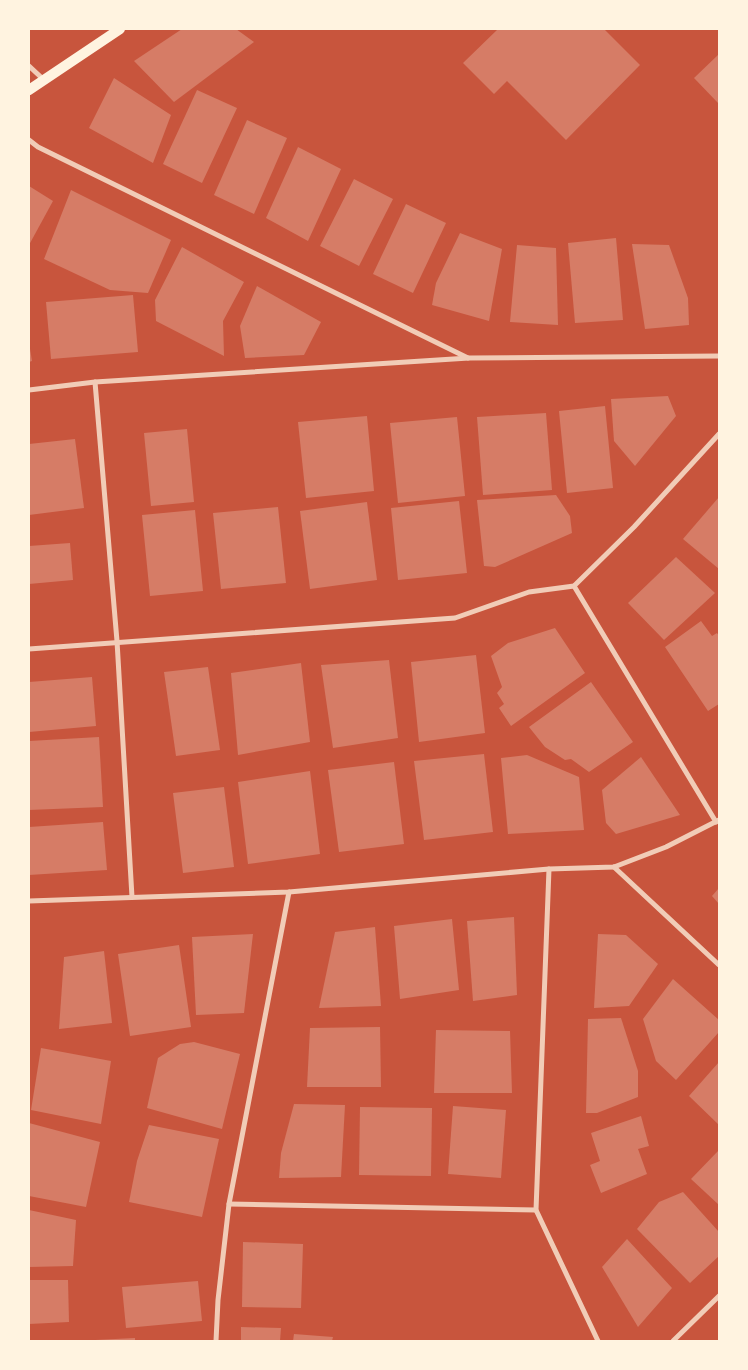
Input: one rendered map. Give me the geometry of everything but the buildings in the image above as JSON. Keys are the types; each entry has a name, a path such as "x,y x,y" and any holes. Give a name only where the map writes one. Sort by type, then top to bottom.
{"main road":[{"path":"29,90 120,29"}],"street":[{"path":"29,66 44,80"},
{"path":"29,140 38,147 469,358"},
{"path":"29,390 95,382 469,358 719,356"},
{"path":"95,382 116,641 132,897"},
{"path":"29,649 116,641 455,618 529,592 574,586 634,527 719,434"},
{"path":"29,901 289,892 549,869 614,867 666,847 718,821 574,586"},
{"path":"614,867 719,965"},
{"path":"549,869 536,1210 598,1341"},
{"path":"216,1341 218,1300 229,1204 289,892"},
{"path":"229,1204 536,1210"},
{"path":"673,1341 719,1296"}]}
